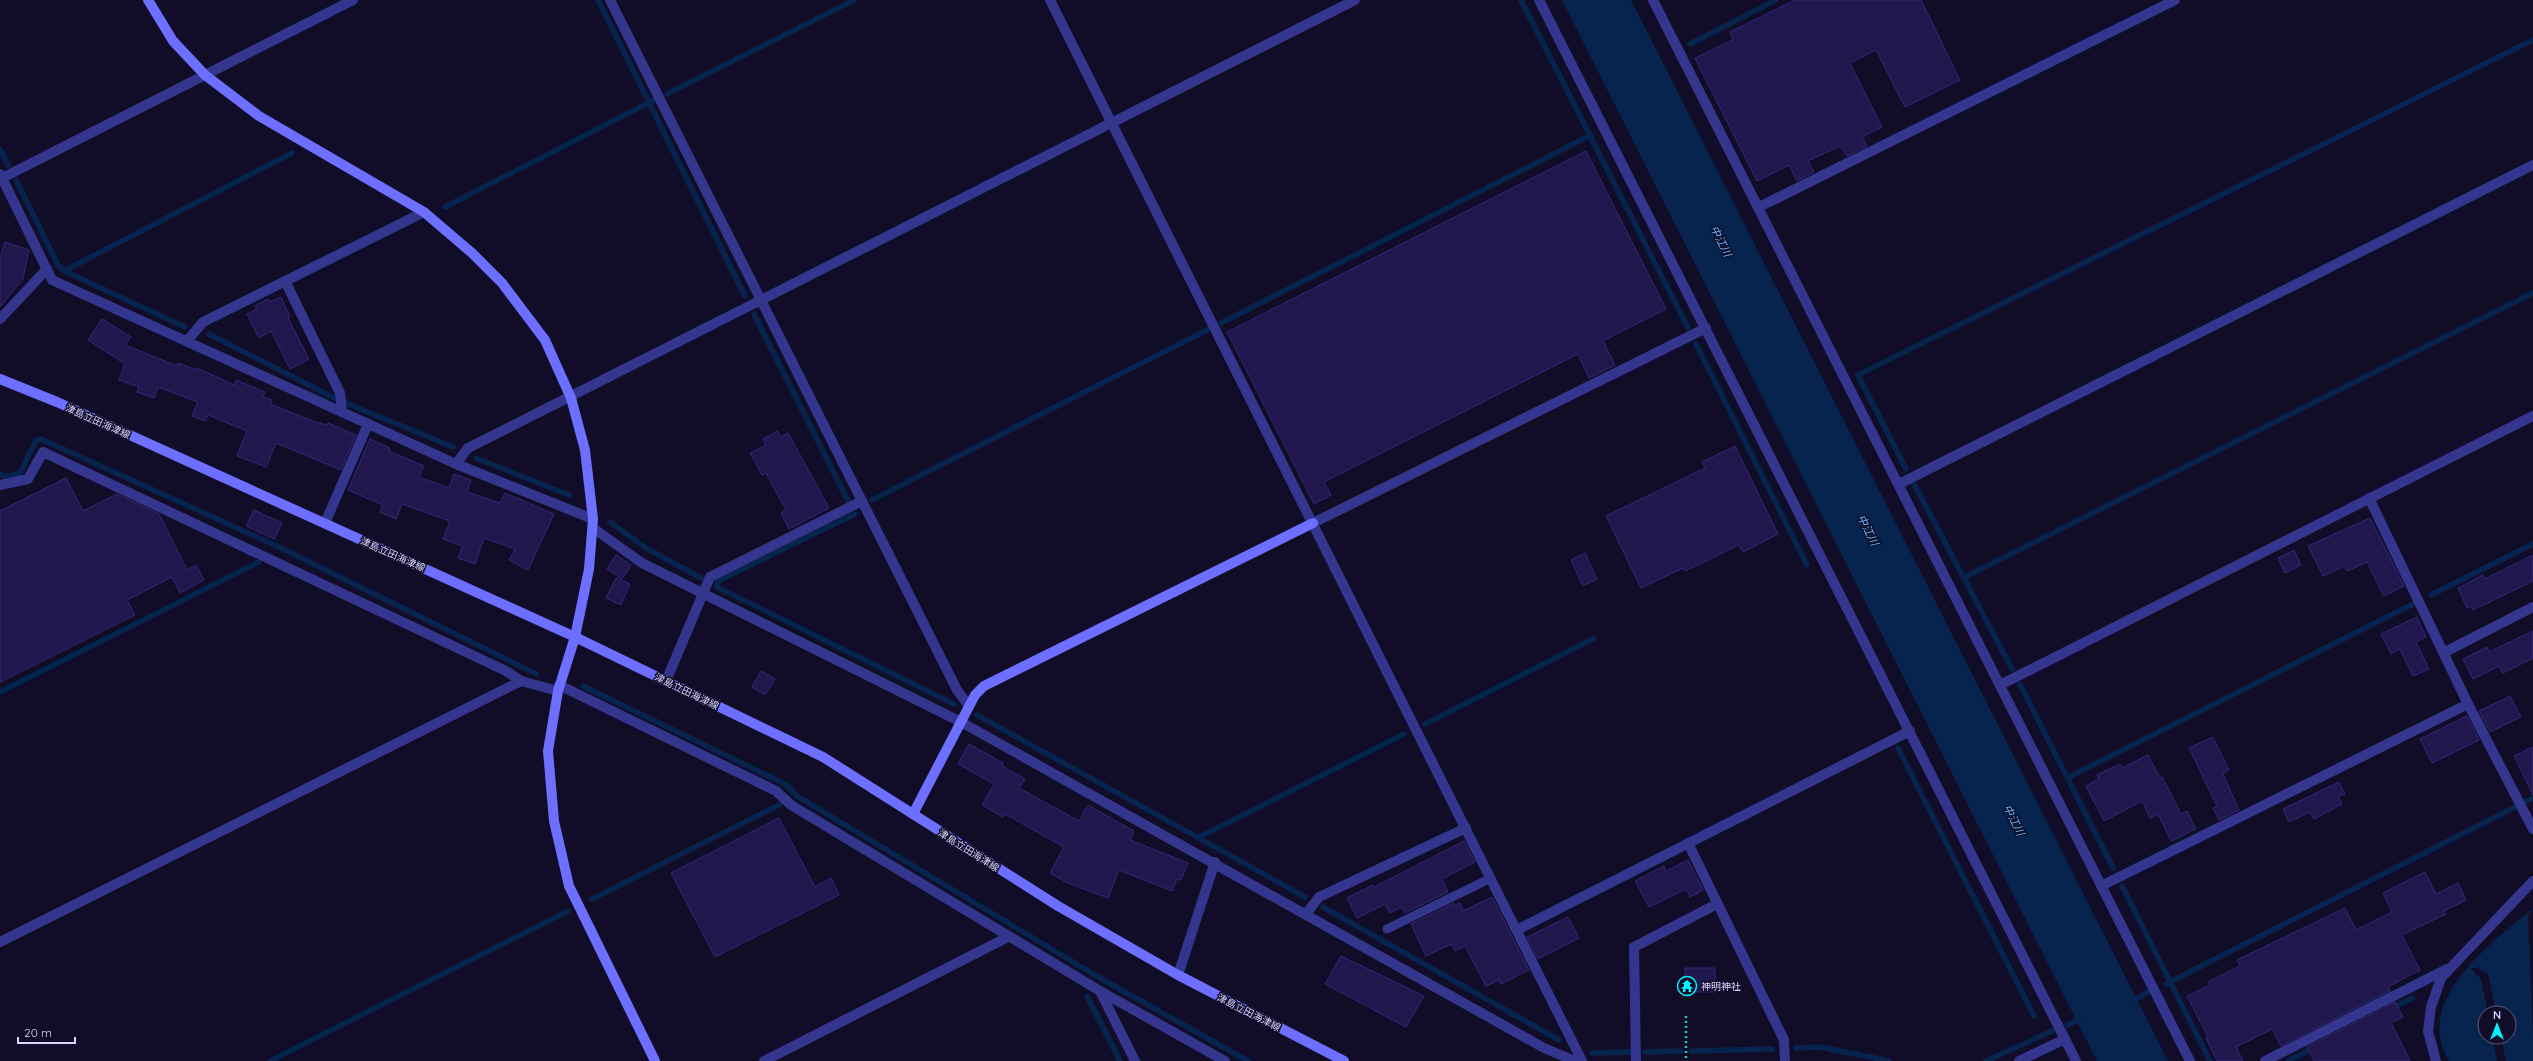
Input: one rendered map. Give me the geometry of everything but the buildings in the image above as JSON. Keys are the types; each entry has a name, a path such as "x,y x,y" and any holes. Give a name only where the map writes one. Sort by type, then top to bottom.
{"street":[{"path":"148,0 173,41 205,75 259,116 424,212 472,253 502,283 545,340 571,398 585,450 593,524 589,569 575,637 559,688 548,750 554,821 569,886 655,1061"},
{"path":"353,0 1,176 52,280 456,464 593,524 642,562 703,594 961,722 1215,862 1544,1048 1575,1061"},
{"path":"610,0 957,690 969,706"},
{"path":"1050,0 1314,523 1582,1061"},
{"path":"456,464 468,448 571,398 1355,0"},
{"path":"1539,0 2076,1061"},
{"path":"1653,0 2190,1061"},
{"path":"1759,207 2175,0"},
{"path":"1899,484 2533,164"},
{"path":"187,341 203,322 424,212"},
{"path":"0,319 47,269"},
{"path":"285,281 340,393 342,412"},
{"path":"913,814 974,695 984,686 1706,328"},
{"name":"津島立田海津線","path":"0,379 57,402 575,637 823,757 1058,906 1178,975 1344,1061"},
{"path":"2000,685 2533,416"},
{"path":"325,523 368,424"},
{"path":"0,485 28,479 43,452 506,671 521,681 559,688 776,791 791,805 1008,937 1100,991 1225,1061"},
{"path":"2369,498 2445,652 2468,704 2520,800 2533,828"},
{"path":"666,681 710,577 862,501"},
{"path":"2445,652 2533,607"},
{"path":"0,942 521,681"},
{"path":"2102,886 2468,704"},
{"path":"1517,930 1910,731"},
{"path":"1306,914 1319,898 1466,828"},
{"path":"1688,843 1784,1040 1785,1061"},
{"path":"1178,975 1215,862"},
{"path":"2436,1061 2428,1031 2431,1007 2441,978 2533,881"},
{"path":"1636,1061 1634,947 1717,904"},
{"path":"764,1061 1008,937"},
{"path":"2265,1061 2452,966"},
{"path":"1100,991 1135,1061"},
{"path":"2019,1061 2065,1039"}],"lane":[{"path":"1387,929 1491,878"}],"path":[{"path":"1686,1016 1686,1061"}],"water":[{"name":"中江川","path":"1562,0 1631,0 2168,1061 2097,1061"},
{"path":"2533,908 2533,1061 2449,1061 2440,1038 2441,1016 2449,995 2462,974 2497,938"}],"pier":[{"path":"2533,909 2533,1034 2528,915"},
{"path":"2470,968 2478,968 2488,974 2494,1005 2486,1005 2481,979"},
{"path":"2494,1045 2503,1045 2506,1061 2497,1061"}],"waterway":[{"path":"598,0 745,296"},
{"path":"667,94 854,0"},
{"path":"1521,0 1688,328"},
{"path":"1690,44 1776,0"},
{"path":"1906,469 1858,375 2533,40"},
{"path":"445,207 654,100"},
{"path":"1221,323 1591,135"},
{"path":"0,149 8,165"},
{"path":"64,271 292,153"},
{"path":"16,180 58,265 64,271 185,327"},
{"path":"1963,578 2533,293"},
{"path":"754,314 848,501"},
{"path":"872,500 1207,330"},
{"path":"209,334 334,398"},
{"path":"1696,344 1807,565"},
{"path":"346,403 453,447"},
{"path":"0,474 6,477 20,473 36,440 41,439 281,548 536,674"},
{"path":"476,458 569,495"},
{"path":"1914,484 2012,669"},
{"path":"855,514 718,581 717,587 954,704"},
{"path":"610,522 646,548 701,578"},
{"path":"2431,595 2533,544"},
{"path":"0,692 259,562"},
{"path":"2067,778 2413,604"},
{"path":"1425,724 1593,639"},
{"path":"2020,684 2113,868"},
{"path":"583,686 785,784 797,796 1093,974 1248,1061"},
{"path":"977,715 1305,897"},
{"path":"1199,837 1404,734"},
{"path":"1898,748 2034,1016"},
{"path":"2166,984 2533,798"},
{"path":"592,899 779,805"},
{"path":"2122,886 2210,1061"},
{"path":"1323,907 1559,1040"},
{"path":"270,1061 568,911"},
{"path":"2131,1002 2148,992"},
{"path":"1087,996 1120,1061"},
{"path":"2391,1009 2412,998"},
{"path":"2067,1025 2083,1018"},
{"path":"1986,1061 2052,1031"},
{"path":"1796,1048 1820,1047 1889,1061"},
{"path":"2288,1061 2316,1047"},
{"path":"1691,1051 1772,1049"},
{"path":"1645,1052 1681,1051"},
{"path":"1592,1053 1630,1052"}],"place":[{"name":"神明神社","path":"1687,986"}]}
